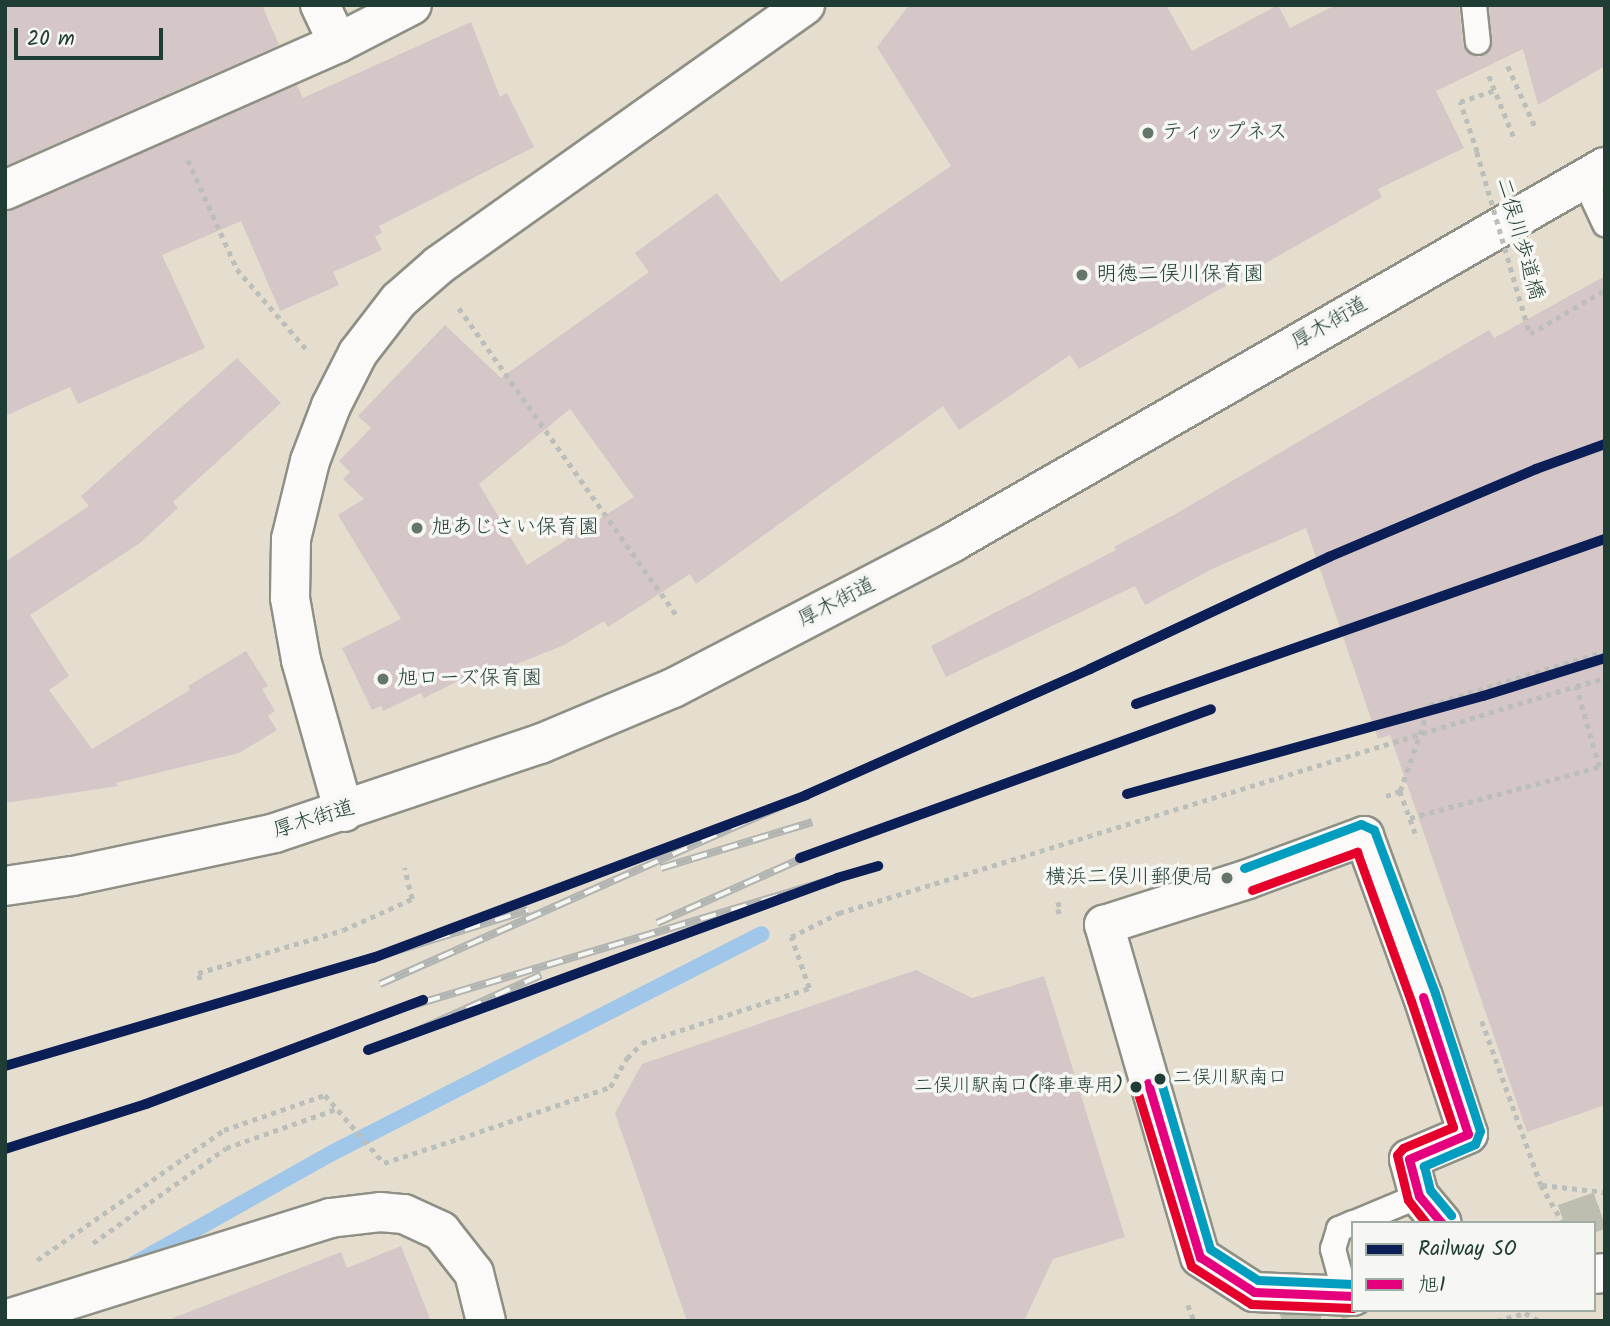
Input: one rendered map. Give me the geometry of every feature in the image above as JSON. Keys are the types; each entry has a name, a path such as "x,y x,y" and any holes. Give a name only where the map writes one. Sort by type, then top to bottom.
{"street":[{"path":"320,5 338,43"},
{"path":"5,190 338,43 412,5"},
{"path":"344,812 300,660 290,598 291,551 310,461 331,406 358,353 399,300 439,265 805,5"},
{"name":"厚木街道","path":"5,886 73,876 261,836 344,812 540,744 673,688 953,542 1594,173"},
{"path":"1349,1297 1254,1292 1200,1257 1104,925 1248,879 1364,836 1423,997 1468,1134 1409,1159 1431,1210"},
{"path":"5,1320 330,1218 380,1212 404,1214 441,1231 474,1273 486,1321"}],"lane":[{"path":"1474,5 1478,42"},
{"path":"1594,173 1605,224"},
{"path":"1365,1221 1431,1210"},
{"path":"1349,1297 1333,1249 1339,1229 1351,1224"}],"path":[{"path":"1490,79 1514,138"},
{"name":"二俣川歩道橋","path":"1494,90 1460,102 1530,334 1605,290"},
{"path":"169,118 237,269 312,355"},
{"path":"451,296 676,615"},
{"path":"1419,844 1400,791 1430,705 1605,651"},
{"path":"28,1266 224,1130 325,1095 384,1163 610,1087 627,1058 642,1043 810,988 791,937 839,913 1605,678"},
{"path":"1410,818 1599,767 1576,686"},
{"path":"1374,800 1400,791"},
{"path":"200,980 198,972 343,930 412,899 404,868"},
{"path":"1060,918 1056,905 1069,901"},
{"path":"1480,1014 1541,1185 1562,1221"},
{"path":"85,1248 226,1148 336,1109"},
{"path":"1541,1185 1605,1192"},
{"path":"1186,1300 1194,1321"},
{"path":"1497,1321 1525,1313 1539,1321"}],"building":[{"path":"5,5 262,5 279,45 5,166"},
{"path":"909,5 1166,5 1192,51 1278,5 1290,28 1336,5 1459,5 1463,44 1466,51 1479,57 1492,47 1489,5 1605,5 1605,66 1538,105 1523,49 1436,91 1464,148 1378,189 1382,197 1079,369 1070,355 959,430 943,406 696,584 690,574 608,627 604,621 564,645 472,682 468,676 424,698 421,693 383,711 381,706 372,710 342,648 401,619 338,515 364,499 343,479 350,472 339,461 371,428 358,416 445,325 501,378 649,272 635,253 717,193 781,282 951,166 877,47","holes":["570,409 634,497 527,565 479,484"]},
{"path":"471,22 500,97 507,93 534,147 379,226 382,233 375,236 382,250 333,272 339,285 280,311 241,221 162,255 205,348 78,404 70,387 5,416 5,211 297,85 303,98"},
{"path":"1605,276 1605,1105 1527,1132 1390,735 1378,739 1306,528 1212,569 1145,605 1135,586 946,677 931,646 1116,550 1114,547 1179,512 1489,330 1494,338"},
{"path":"237,358 281,403 173,502 178,508 140,543 30,615 69,676 49,690 92,749 190,690 188,686 246,651 268,686 262,689 275,711 268,716 277,730 239,753 116,783 118,786 5,803 5,562 89,506 81,496"},
{"path":"916,970 972,998 1044,976 1125,1237 1053,1259 1024,1321 687,1321 615,1113 642,1064"},
{"path":"401,1246 431,1321 173,1321 173,1318 341,1252 347,1268"}],"waterway":[{"path":"134,1264 332,1153 761,934"}],"tunnel":[{"path":"1570,1221 1605,1209"},
{"path":"1282,1321 1351,1297"}],"railway":[{"path":"380,984 806,795"},
{"path":"661,868 812,822"},
{"path":"657,923 823,849"},
{"path":"394,1011 837,878"},
{"path":"373,958 528,910"},
{"path":"408,1035 541,975"}],"rail line":[{"name":"SO","path":"5,1066 373,958 806,795 1090,669 1329,557 1536,469 1605,444"},
{"name":"SO","path":"1136,704 1605,539"},
{"name":"SO","path":"1127,794 1483,696 1605,658"},
{"name":"SO","path":"800,858 1211,709"},
{"name":"SO","path":"368,1050 837,878 878,866"},
{"name":"SO","path":"5,1149 146,1104 423,1000"}],"transit line":[{"path":"1244,868 1361,824 1374,830 1435,993 1480,1131 1475,1144 1424,1166 1430,1190 1451,1215"},
{"path":"1252,890 1357,852 1453,1127 1403,1148 1397,1155 1408,1200 1424,1221"},
{"name":"旭1","path":"1423,997 1468,1134 1409,1159 1419,1196 1440,1221"},
{"path":"1160,1079 1210,1249 1258,1280 1351,1284"},
{"name":"旭1","path":"1148,1083 1200,1257 1254,1292 1351,1296"},
{"path":"1136,1087 1191,1266 1251,1304 1351,1308"}],"place":[{"name":"ティップネス","path":"1148,133"},
{"name":"明徳二俣川保育園","path":"1082,275"},
{"name":"旭あじさい保育園","path":"417,528"},
{"name":"旭ローズ保育園","path":"383,679"},
{"name":"横浜二俣川郵便局","path":"1227,878"},
{"name":"二俣川駅南口","path":"1160,1079"},
{"name":"二俣川駅南口(降車専用)","path":"1136,1087"}]}
